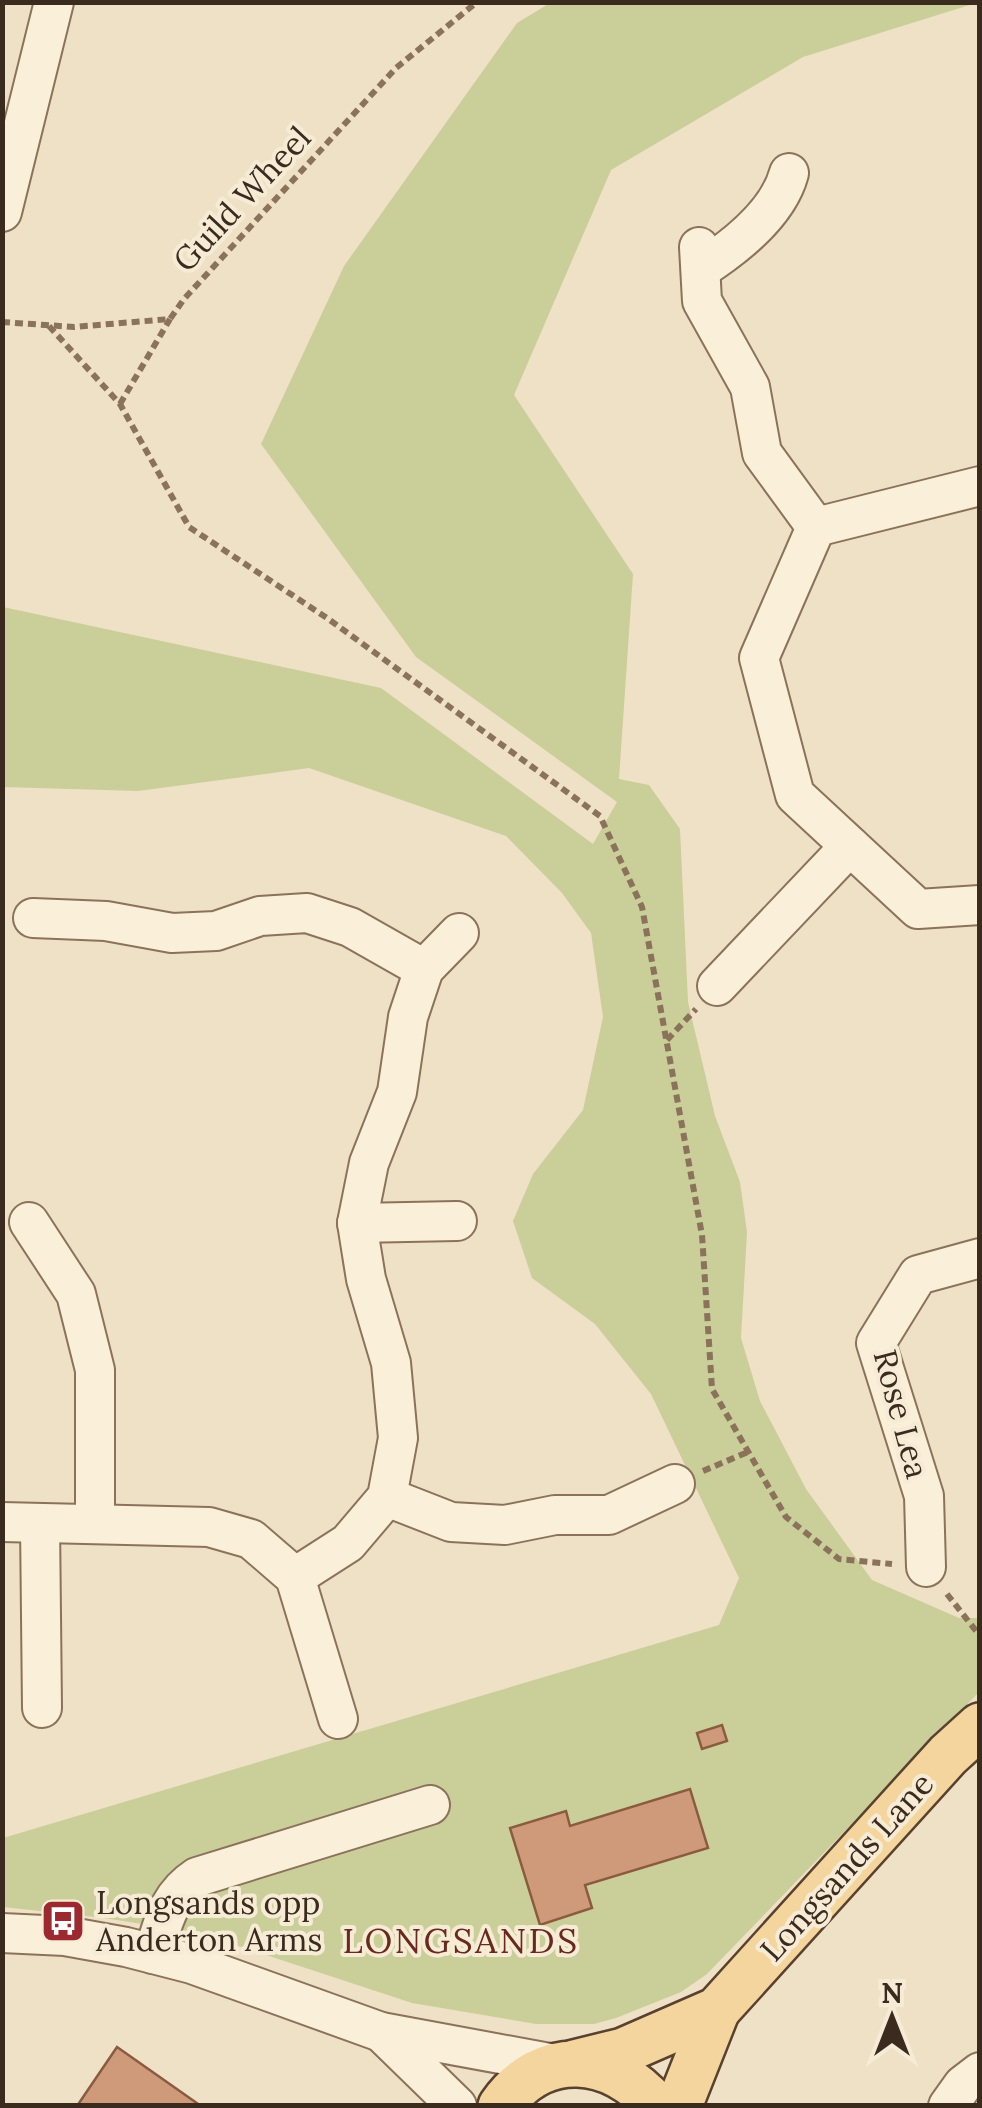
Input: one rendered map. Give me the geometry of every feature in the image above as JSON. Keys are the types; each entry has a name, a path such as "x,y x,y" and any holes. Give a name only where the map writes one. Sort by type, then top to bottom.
{"main road":[{"name":"Longsands Lane","path":"679,2106 716,2010 936,1768 980,1726"},
{"name":"Longsands Lane","path":"567,2064 636,2046 716,2010"},
{"path":"501,2106 533,2074 567,2064 605,2067 633,2082 656,2106"}],"street":[{"path":"2,212 54,2"},
{"path":"789,173 784,190 743,238 700,258 702,301 750,387 762,452 816,527"},
{"path":"816,527 980,486"},
{"path":"816,527 759,658 795,795 918,908 980,905"},
{"path":"716,986 850,846"},
{"path":"33,918 81,907 106,922 172,932 216,932 260,916 307,913 350,927 424,969"},
{"path":"295,1577 348,1543 387,1497 398,1438 391,1363 366,1279 357,1223 369,1162 396,1092 408,1018 424,969 459,933"},
{"path":"357,1223 457,1221"},
{"path":"29,1222 76,1294 96,1370 95,1524"},
{"name":"Rose Lea","path":"926,1567 924,1496 876,1344 918,1275 980,1258"},
{"path":"387,1497 452,1522 505,1525 554,1515 609,1515 674,1484"},
{"path":"2,1522 208,1526 252,1539 295,1577 338,1719"},
{"path":"40,1523 52,1714"},
{"path":"153,1954 179,1888 197,1876 430,1805"},
{"name":"Longsands Lane","path":"2,1933 65,1936 153,1954 192,1964 381,2032 567,2064"},
{"name":"Longsands Lane","path":"381,2032 457,2106"},
{"path":"948,2106 963,2085 980,2072"}],"path":[{"name":"Guild Wheel","path":"2,322 48,326 170,319 396,68 477,2"},
{"path":"120,404 170,319"},
{"path":"48,326 120,404 189,527 327,618 600,816 642,907 702,1234 712,1389 786,1517 838,1559 926,1567 980,1636"},
{"path":"674,1484 748,1452"}],"green space":[{"path":"550,3 976,3 803,57 611,170 514,395 633,574 619,779 649,785 680,829 688,1002 715,1116 740,1182 747,1232 741,1338 760,1401 806,1489 872,1580 959,1618 979,1618 979,1692 707,1974 681,1992 594,2024 536,2024 412,2003 199,1933 3,1907 3,1838 719,1625 739,1578 651,1394 595,1324 532,1278 513,1221 533,1174 583,1110 603,1017 591,933 562,893 506,836 309,768 138,791 3,787 3,607 381,688 593,844 617,802 416,657 261,444 344,266 517,23"}],"building":[{"path":"722,1725 727,1741 702,1749 697,1733"},
{"path":"690,1789 708,1848 585,1885 592,1908 540,1925 510,1828 566,1811 570,1826"},
{"path":"117,2047 201,2106 77,2106"}],"place":[{"name":"Longsands opp Anderton Arms","path":"63,1921"}],"district":[{"name":"LONGSANDS","path":"461,1941"}]}
